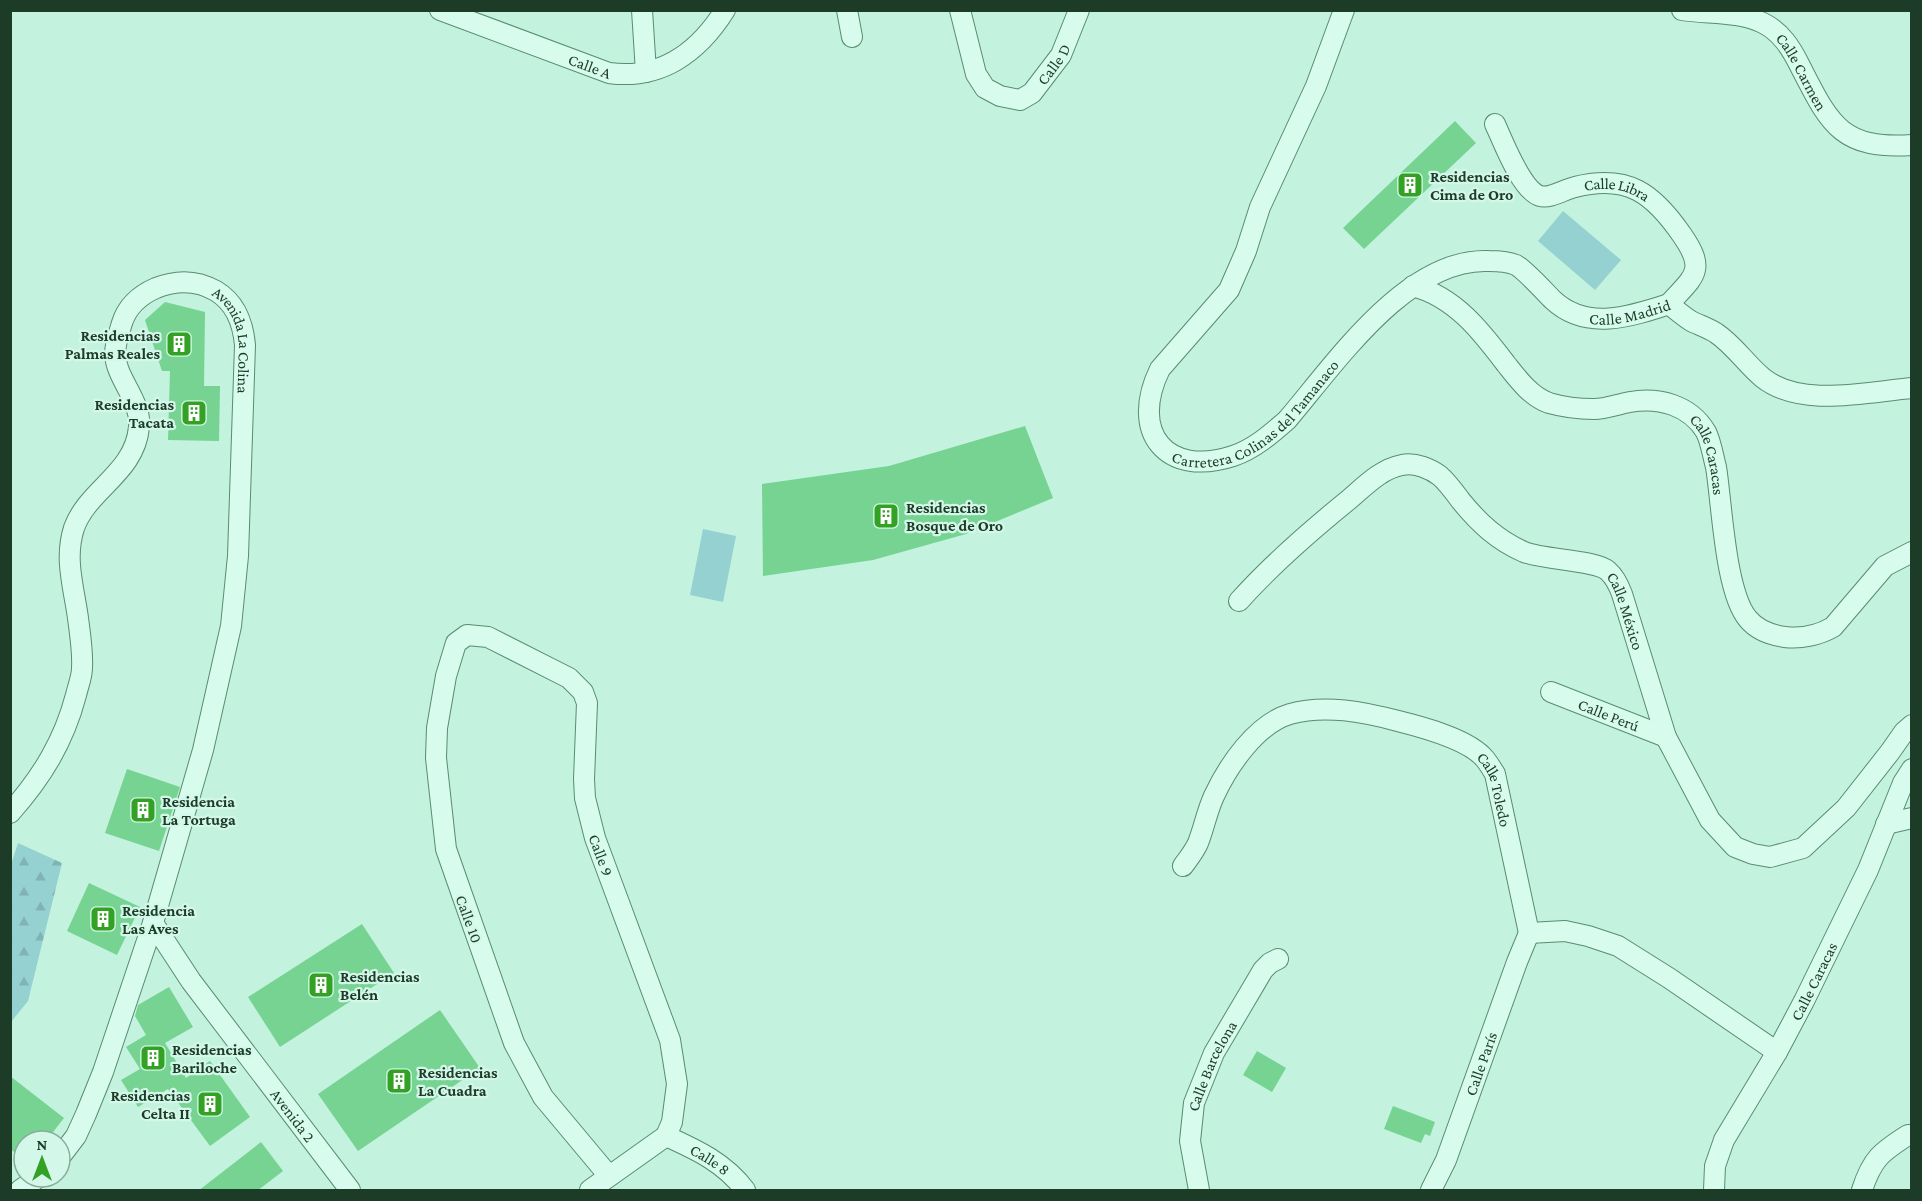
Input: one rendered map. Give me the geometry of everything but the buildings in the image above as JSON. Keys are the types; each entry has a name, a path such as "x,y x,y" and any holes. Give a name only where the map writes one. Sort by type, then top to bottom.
{"street":[{"name":"Calle A","path":"440,10 609,73 629,75 664,67 694,48 706,37 725,10"},
{"path":"642,10 646,72"},
{"path":"847,10 852,37"},
{"name":"Calle D","path":"960,10 976,75 992,92 1020,100 1032,93 1061,55 1079,10"},
{"name":"Carretera Colinas del Tamanaco","path":"1344,10 1316,86 1260,207 1246,252 1228,290 1160,369 1153,384 1147,412 1154,437 1162,448 1188,459 1216,460 1245,452 1272,434 1287,420 1377,315 1413,286"},
{"name":"Calle Carmen","path":"1682,10 1743,17 1763,23 1787,43 1821,106 1842,132 1861,141 1885,147 1911,145"},
{"name":"Calle Libra","path":"1495,124 1517,171 1530,190 1540,196 1551,195 1574,187 1612,183 1642,192 1670,218 1691,248 1696,262 1695,274 1669,304"},
{"name":"Calle Madrid","path":"1413,286 1437,272 1460,263 1478,260 1497,261 1516,265 1569,313 1589,319 1611,319 1642,313 1669,304 1691,321 1716,333 1765,379 1782,389 1819,397 1911,388"},
{"name":"Avenida La Colina","path":"10,813 36,784 52,758 70,719 82,669 78,617 71,586 70,544 75,527 81,514 130,457 140,425 115,355 125,315 135,302 150,291 168,283 201,284 218,292 230,302 243,328 245,345 235,590 231,627 203,750 153,923 95,1093 72,1141"},
{"name":"Calle Caracas","path":"1413,286 1426,289 1440,297 1471,321 1515,376 1538,398 1562,405 1596,409 1631,402 1660,401 1687,411 1706,433 1712,449 1733,584 1742,610 1758,628 1790,638 1824,632 1833,627 1885,566 1911,552"},
{"name":"Calle México","path":"1239,601 1266,570 1383,471 1404,464 1427,468 1442,477 1488,531 1505,542 1542,558 1607,569 1622,594 1666,737 1710,820 1735,847 1770,857 1803,848 1846,808 1911,725"},
{"name":"Calle 9","path":"467,635 488,637 569,678 583,692 587,703 584,779 590,818 595,838 664,1020 674,1059 677,1084 672,1122 666,1136"},
{"name":"Calle 10","path":"467,635 456,643 446,676 437,728 438,785 446,849 513,1043 543,1097 609,1176"},
{"name":"Calle Perú","path":"1551,692 1666,737"},
{"name":"Calle Toledo","path":"1183,866 1197,846 1212,799 1234,759 1273,722 1289,714 1322,709 1374,715 1412,725 1470,746 1485,758 1495,774 1529,933"},
{"name":"Calle Caracas","path":"1714,1191 1715,1166 1724,1140 1777,1052 1868,870 1903,783 1911,769"},
{"path":"1886,824 1911,818"},
{"name":"Avenida 2","path":"153,923 191,981 350,1191"},
{"path":"1529,933 1565,931 1618,946 1777,1052"},
{"name":"Calle París","path":"1431,1191 1446,1160 1529,933"},
{"name":"Calle Barcelona","path":"1199,1191 1190,1141 1194,1103 1220,1043 1263,970 1278,959"},
{"path":"1862,1191 1874,1160 1890,1146 1911,1135"},
{"path":"590,1191 666,1136"},
{"name":"Calle 8","path":"666,1136 706,1154 735,1176 745,1191"}],"green space":[{"path":"1563,211 1621,260 1595,290 1538,241"},
{"path":"703,529 736,536 723,602 690,595"},
{"path":"18,843 62,863 28,1001 11,1022 10,868"}],"place":[{"name":"Residencias Cima de Oro","path":"1410,185"},
{"name":"Residencias Palmas Reales","path":"179,344"},
{"name":"Residencias Tacata","path":"194,413"},
{"name":"Residencias Bosque de Oro","path":"886,516"},
{"name":"Residencia La Tortuga","path":"143,810"},
{"name":"Residencia Las Aves","path":"103,919"},
{"name":"Residencias Belén","path":"321,985"},
{"name":"Residencias Bariloche","path":"153,1058"},
{"name":"Residencias La Cuadra","path":"399,1081"},
{"name":"Residencias Celta II","path":"210,1104"}]}
